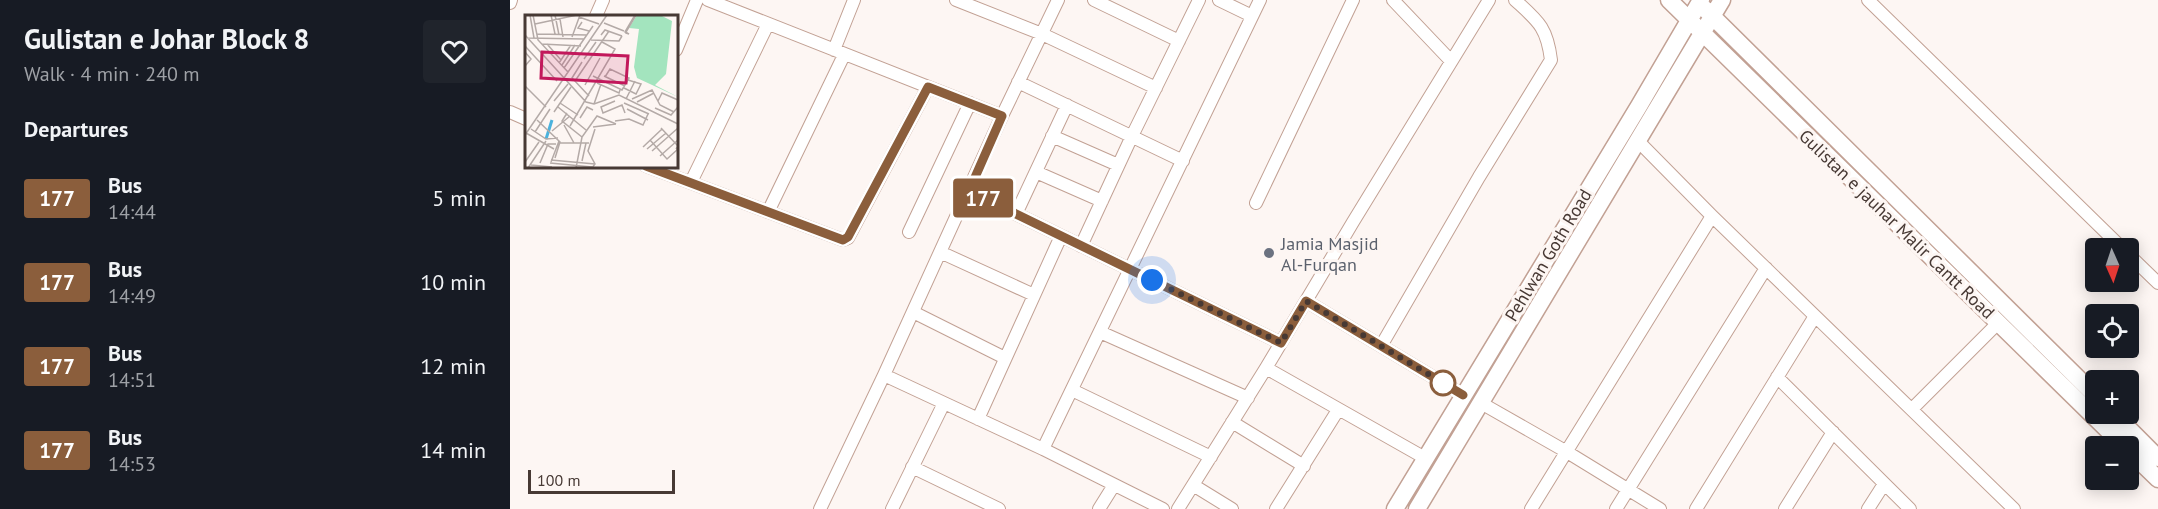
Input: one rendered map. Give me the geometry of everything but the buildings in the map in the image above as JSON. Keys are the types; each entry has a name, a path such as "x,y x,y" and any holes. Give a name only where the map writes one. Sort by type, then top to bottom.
{"main road":[{"name":"Gulistan e jauhar Malir Cantt Road","path":"1669,0 2115,436"},
{"name":"Pehlwan Goth Road","path":"1418,509 1722,0"},
{"name":"Gulistan e jauhar Malir Cantt Road","path":"1699,1 2085,385"},
{"name":"Pehlwan Goth Road","path":"1395,509 1639,106 1699,1"},
{"path":"2125,424 2156,452"},
{"name":"Gulistan e jauhar Malir Cantt Road","path":"2139,460 2158,479"}],"street":[{"path":"596,15 603,0"},
{"path":"678,45 697,0"},
{"path":"708,0 1002,116"},
{"path":"768,212 839,52 854,0"},
{"path":"820,509 1058,0"},
{"path":"1094,0 1179,41"},
{"path":"1082,246 1118,165 1199,0"},
{"path":"1219,0 1252,16"},
{"path":"1043,449 1260,0"},
{"path":"1256,203 1353,0"},
{"path":"1393,0 1451,61"},
{"path":"1178,509 1248,398 1489,0"},
{"path":"1381,346 1479,177 1551,60 1548,38 1537,20 1515,0"},
{"path":"1868,0 2112,238"},
{"path":"964,1 1042,34 1156,88"},
{"path":"691,182 768,24"},
{"path":"1018,82 1183,161"},
{"path":"652,168 843,240 848,237 928,87"},
{"path":"909,232 970,103"},
{"path":"1016,214 1067,105"},
{"path":"510,112 525,119"},
{"path":"1052,136 1118,165"},
{"path":"1637,140 1712,216 2014,509"},
{"path":"1036,171 1102,201"},
{"path":"969,191 1281,343"},
{"path":"1532,509 1712,216"},
{"path":"978,419 1061,236"},
{"path":"940,252 1034,295"},
{"path":"2139,265 2158,283"},
{"path":"1616,509 1766,268"},
{"path":"1306,301 1463,395"},
{"path":"913,312 1005,358"},
{"path":"1696,509 1815,316"},
{"path":"1912,409 1998,322"},
{"path":"1100,333 1248,398"},
{"path":"1266,368 1425,458"},
{"path":"884,375 1043,449 1163,509"},
{"path":"1777,377 1910,509"},
{"path":"1072,390 1211,456"},
{"path":"892,509 944,403"},
{"path":"1481,403 1660,509"},
{"path":"1276,509 1338,410"},
{"path":"1233,422 1304,466"},
{"path":"1785,509 1833,432"},
{"path":"912,467 999,509"},
{"path":"1099,509 1114,484"},
{"path":"1868,509 1884,484"},
{"path":"1193,485 1232,509"}],"bus line":[{"name":"177","path":"652,168 843,240 848,237 928,87 1002,116 969,191 1281,343 1306,301 1463,395"}],"place":[{"name":"Jamia Masjid Al-Furqan","path":"1269,253"}],"route":[{"path":"1152,280 1281,343 1306,301 1443,383"}]}
